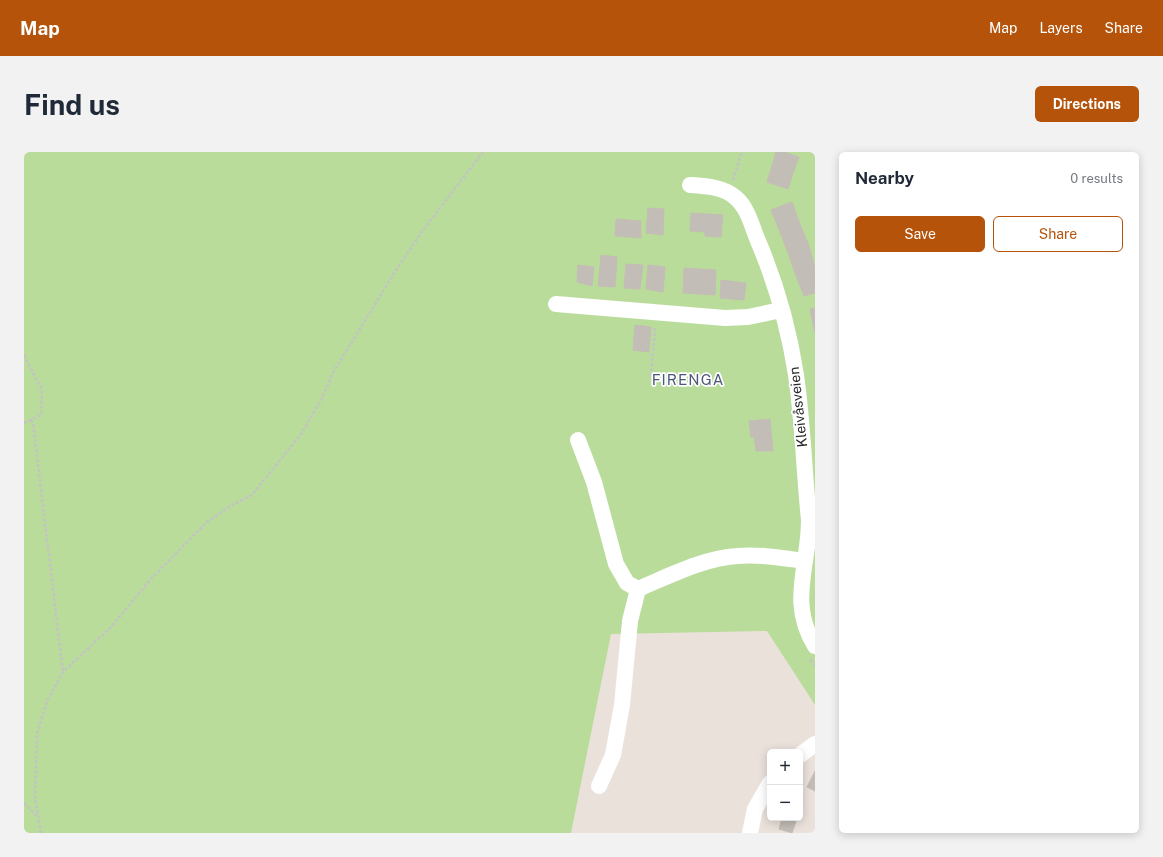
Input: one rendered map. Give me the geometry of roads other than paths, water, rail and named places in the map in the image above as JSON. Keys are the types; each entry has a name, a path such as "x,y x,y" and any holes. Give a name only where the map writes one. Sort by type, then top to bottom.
{"street":[{"name":"Kleivåsveien","path":"690,185 713,187 729,192 738,199 747,213 763,252 781,310 796,376 809,535 804,561 801,605 811,651"},
{"path":"556,304 725,318 748,317 781,310"},
{"path":"578,440 594,482 616,564 627,583 638,589 708,562 736,556 774,556 804,561"},
{"path":"599,786 612,755 622,705 630,621 638,589"},
{"path":"803,753 815,744"},
{"path":"750,833 755,809 769,785"}],"district":[{"name":"FIRENGA","path":"688,379"}]}
